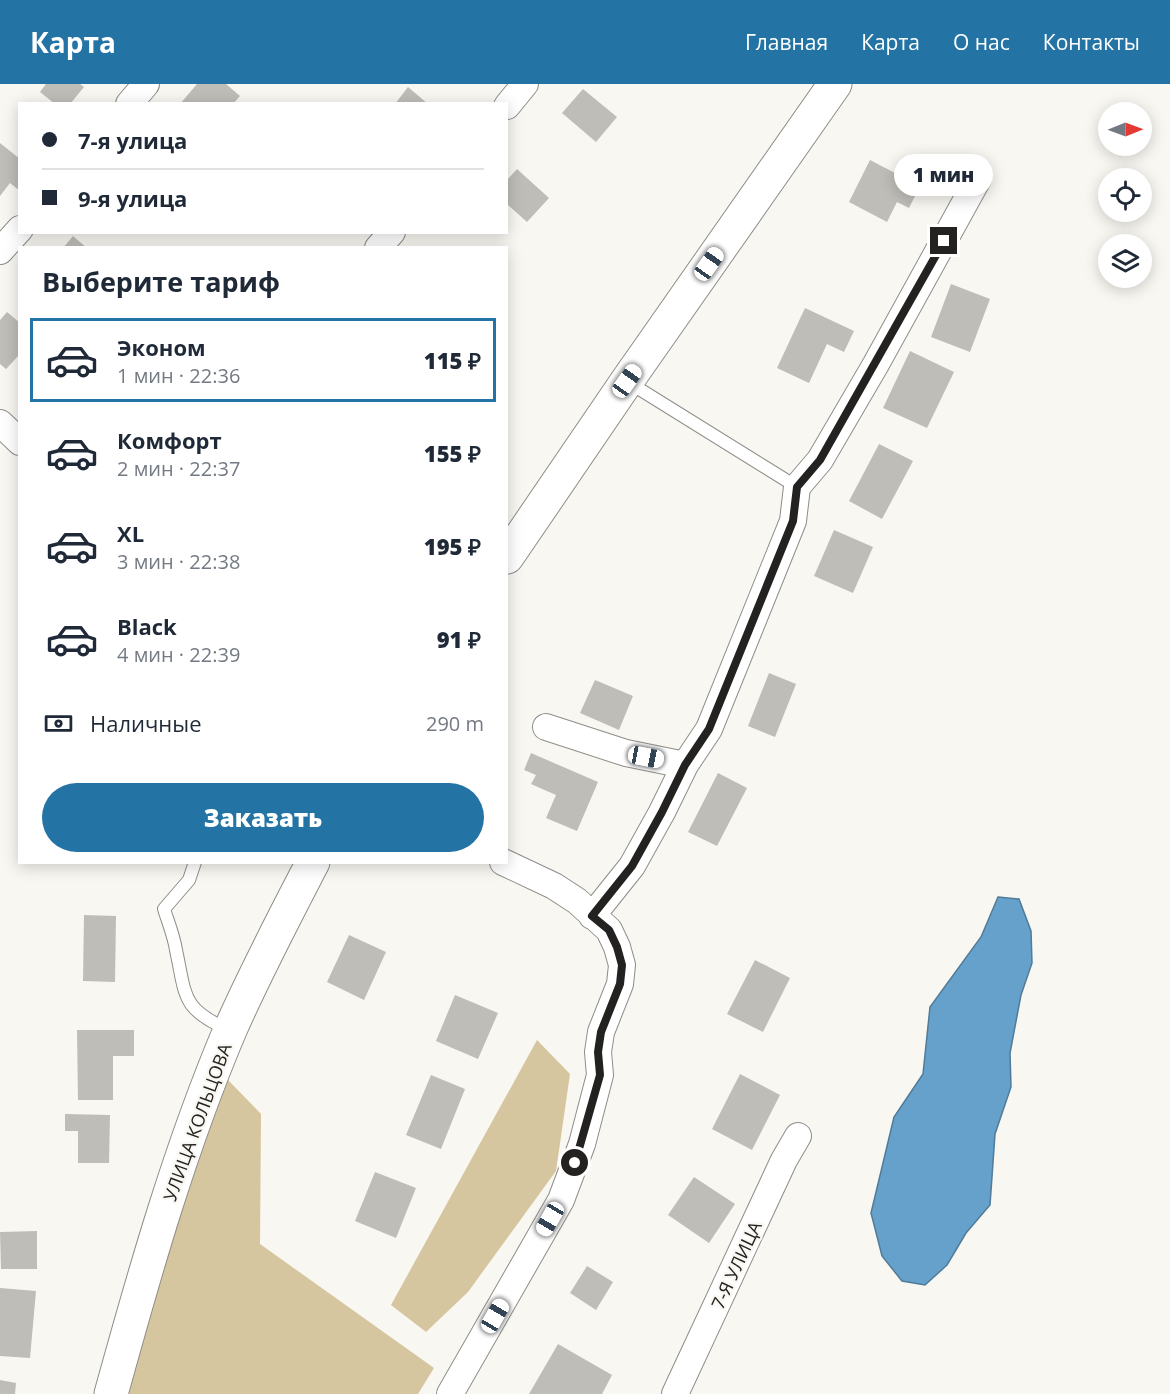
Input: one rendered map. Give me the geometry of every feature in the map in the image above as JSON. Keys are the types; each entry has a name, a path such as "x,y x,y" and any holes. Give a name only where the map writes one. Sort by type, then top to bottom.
{"main road":[{"path":"508,556 835,84"},
{"name":"УЛИЦА КОЛЬЦОВА","path":"111,1394 146,1268 191,1134 230,1030 312,864"}],"street":[{"path":"131,102 146,84"},
{"path":"508,105 525,84"},
{"path":"592,916 632,866 685,765 709,729 793,521 797,487 820,460 978,179"},
{"path":"0,251 18,231"},
{"path":"380,246 390,234"},
{"path":"0,423 18,440"},
{"path":"546,727 626,753 685,765"},
{"path":"450,1394 561,1200 582,1144 600,1075 598,1052 601,1032 620,984 622,965 609,930 577,901 554,886 507,864"},
{"name":"7-Я УЛИЦА","path":"675,1394 784,1160 798,1136"}],"lane":[{"path":"627,381 797,487"},
{"path":"194,864 189,880 164,909 176,948 182,984 193,1007 205,1019 230,1030"}],"shaded area":[{"path":"537,1040 570,1074 556,1171 468,1292 426,1332 391,1305"},
{"path":"228,1080 261,1114 260,1244 434,1368 418,1394 124,1394 164,1248"}],"water":[{"path":"998,897 1019,899 1031,931 1032,963 1021,995 1010,1053 1011,1087 995,1134 990,1205 966,1233 947,1265 925,1285 902,1281 882,1256 871,1213 894,1117 923,1074 930,1007 981,937"}],"building":[{"path":"46,84 80,84 84,87 72,102 52,102 40,92"},
{"path":"197,84 226,84 240,96 235,102 182,102"},
{"path":"408,87 426,102 397,102"},
{"path":"583,89 617,117 596,142 562,113"},
{"path":"0,143 18,157 18,189 10,183 0,196"},
{"path":"870,160 920,186 909,208 897,202 887,222 849,202"},
{"path":"517,169 549,198 527,222 508,205 508,179"},
{"path":"73,236 85,246 65,246"},
{"path":"951,284 990,299 970,352 931,337"},
{"path":"805,308 854,331 844,352 827,344 809,383 777,368"},
{"path":"7,312 18,321 18,356 6,369 0,364 0,320"},
{"path":"910,351 954,372 927,428 883,408"},
{"path":"879,444 913,461 882,519 849,501"},
{"path":"834,530 873,547 853,593 814,576"},
{"path":"769,673 796,684 775,737 748,726"},
{"path":"595,680 633,696 619,730 580,713"},
{"path":"531,753 598,782 577,831 546,818 556,795 531,784 536,775 524,770"},
{"path":"718,773 747,788 717,846 688,832"},
{"path":"84,915 116,916 115,982 83,981"},
{"path":"349,935 386,952 364,1000 327,982"},
{"path":"755,960 790,978 763,1032 727,1014"},
{"path":"455,995 498,1013 478,1059 436,1041"},
{"path":"77,1030 134,1030 134,1056 113,1056 113,1100 78,1100"},
{"path":"740,1074 780,1095 752,1150 712,1129"},
{"path":"431,1075 465,1089 441,1149 406,1135"},
{"path":"65,1114 110,1115 109,1163 78,1163 78,1131 65,1131"},
{"path":"375,1172 416,1188 396,1238 355,1221"},
{"path":"694,1177 735,1204 709,1243 668,1215"},
{"path":"37,1231 37,1269 1,1269 0,1232"},
{"path":"587,1266 613,1282 596,1310 570,1293"},
{"path":"0,1288 36,1291 30,1358 0,1356"},
{"path":"558,1344 612,1375 602,1394 529,1394"},
{"path":"0,1380 16,1383 15,1394 0,1394"}],"route":[{"path":"575,1163 600,1075 598,1052 601,1032 620,984 622,965 609,930 592,916 632,866 685,765 709,729 793,521 797,487 820,460 944,241"}]}
